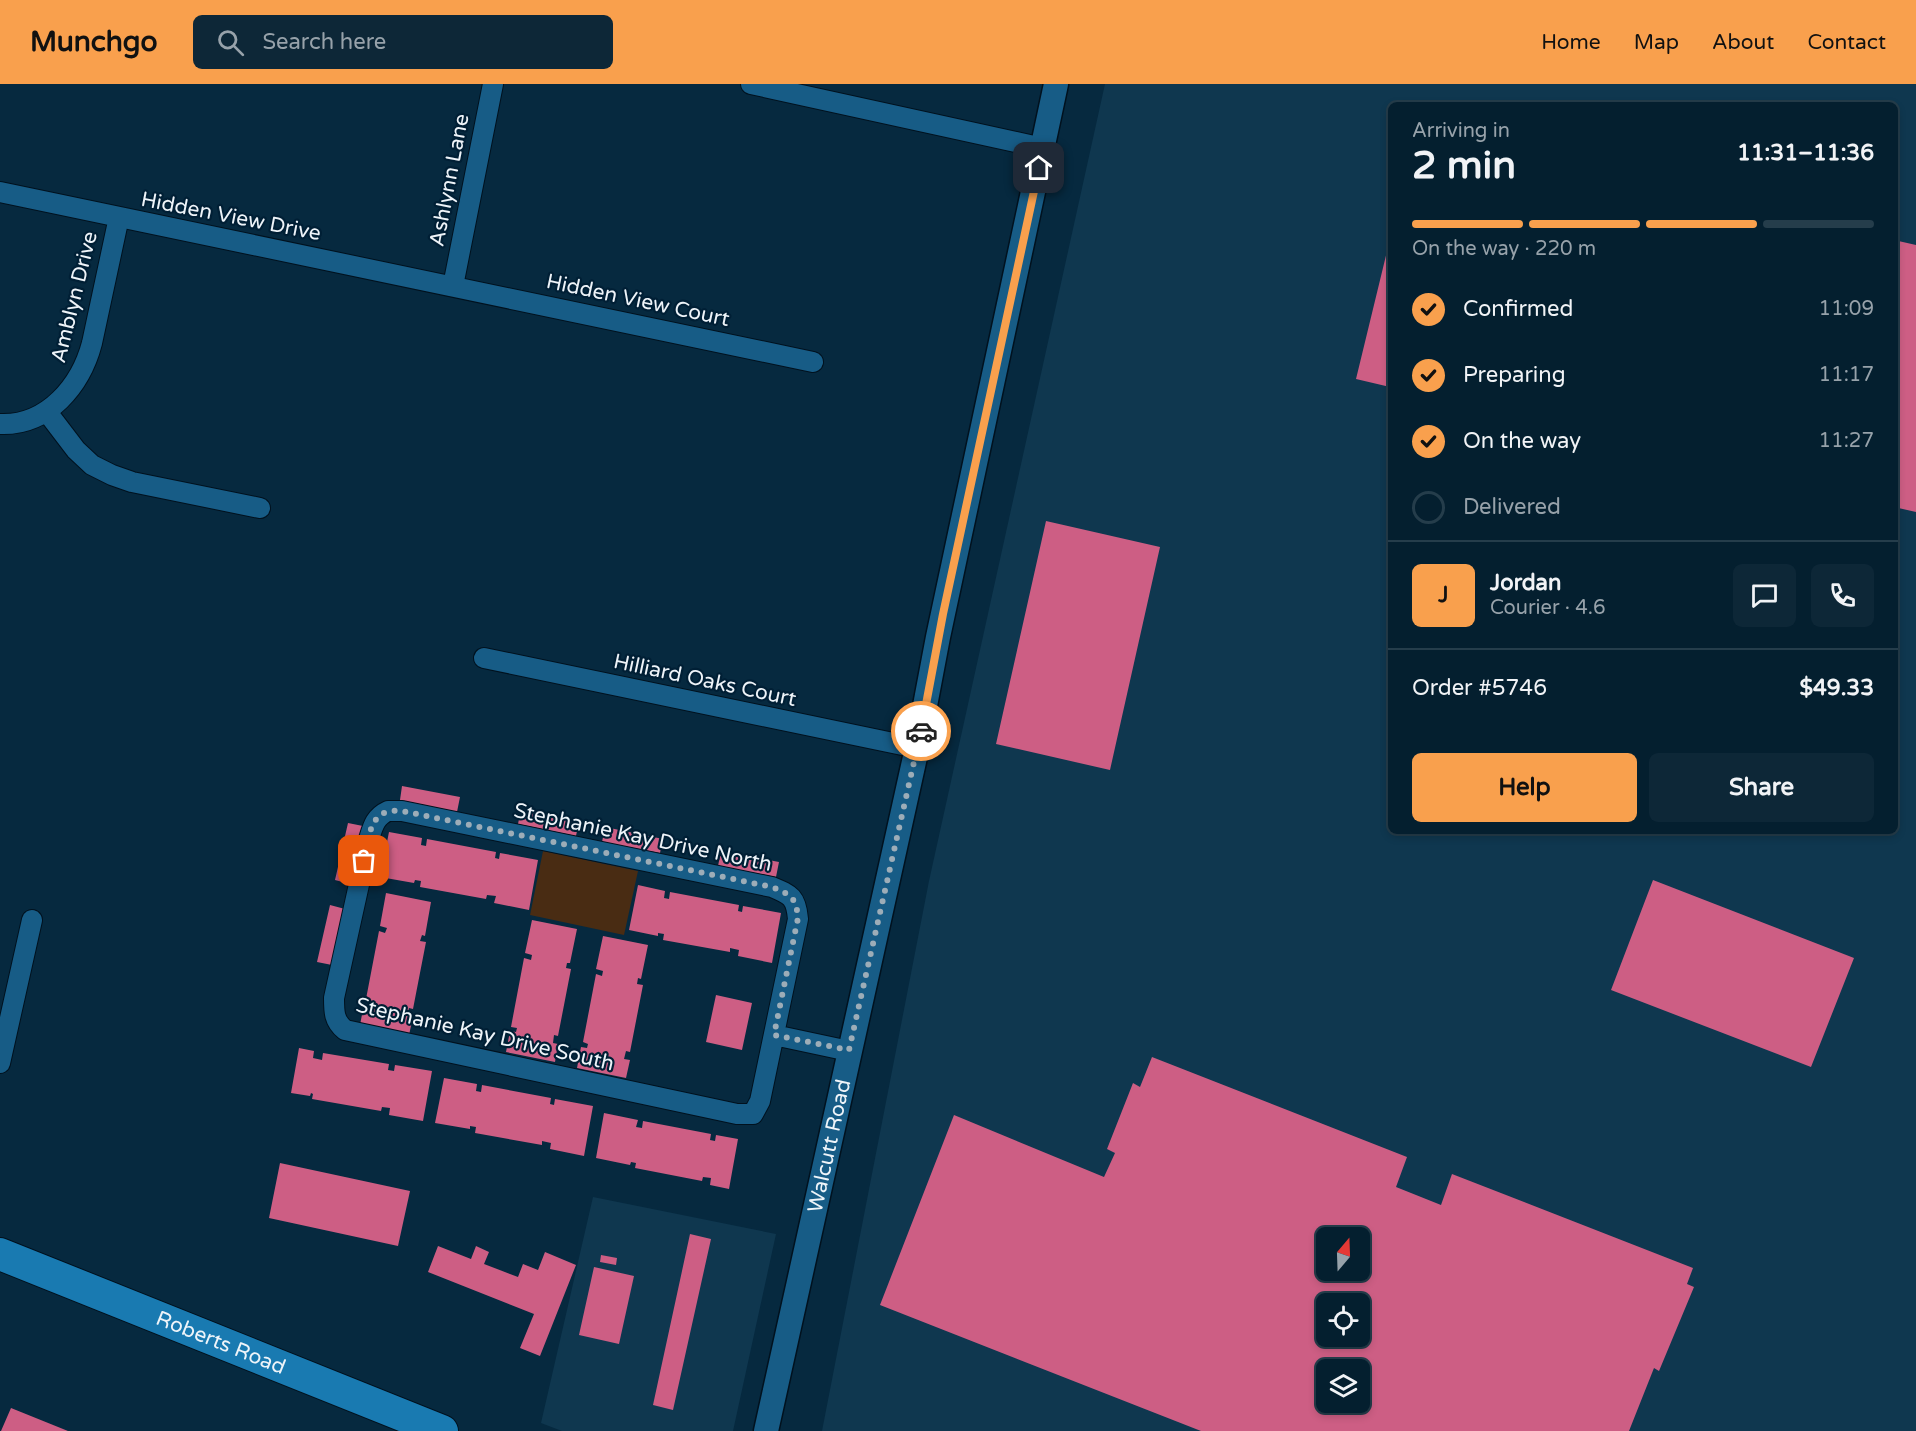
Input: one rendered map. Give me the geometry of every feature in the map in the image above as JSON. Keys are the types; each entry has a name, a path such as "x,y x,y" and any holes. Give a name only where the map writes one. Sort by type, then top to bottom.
{"main road":[{"name":"Roberts Road","path":"0,1254 442,1431"}],"street":[{"name":"Ashlynn Lane","path":"453,286 493,84"},
{"path":"751,84 1043,148"},
{"name":"Walcutt Road","path":"766,1431 917,748 943,614 1056,84"},
{"name":"Hidden View Drive","path":"0,192 453,286"},
{"name":"Amblyn Drive","path":"47,412 78,379 87,361 119,217"},
{"name":"Hidden View Court","path":"453,286 813,362"},
{"path":"0,424 18,422 47,412 76,450 92,465 112,475 132,482 260,508"},
{"name":"Hilliard Oaks Court","path":"484,658 917,748"},
{"name":"Stephanie Kay Drive North","path":"380,815 388,811 402,811 772,887 787,893 797,904 798,918 774,1035"},
{"name":"Stephanie Kay Drive South","path":"380,815 369,839 334,998 334,1016 345,1030 748,1115 753,1114 760,1101 774,1035"},
{"path":"0,1063 32,920"},
{"path":"774,1035 849,1050"}],"shaded area":[{"path":"1105,84 1916,84 1916,1431 822,1431 929,881"},
{"path":"543,851 638,871 624,935 530,915"},
{"path":"593,1197 776,1234 733,1431 562,1431 541,1423"}],"building":[{"path":"1898,241 1916,245 1916,512 1898,508"},
{"path":"1388,247 1388,387 1356,379"},
{"path":"1046,521 1160,547 1110,770 996,744"},
{"path":"402,786 460,797 457,812 400,800"},
{"path":"521,809 579,821 576,836 518,824"},
{"path":"348,823 363,826 350,884 335,880"},
{"path":"605,827 663,839 660,853 602,842"},
{"path":"389,832 422,838 421,845 426,846 427,839 496,852 495,858 499,859 500,853 538,860 529,910 494,903 496,896 487,895 486,899 420,887 421,881 415,880 414,883 380,877"},
{"path":"721,851 779,862 776,877 718,866"},
{"path":"1653,880 1854,958 1811,1067 1611,990"},
{"path":"638,885 665,891 664,898 669,899 670,892 739,905 738,911 742,912 743,906 781,913 772,963 738,956 739,950 730,948 730,952 663,940 664,934 658,933 658,936 629,930"},
{"path":"386,893 431,902 425,936 422,935 420,941 426,942 413,1009 409,1008 407,1016 413,1017 409,1035 360,1025 364,1004 371,1005 372,1001 366,999 379,931 385,933 387,928 380,926"},
{"path":"330,905 345,909 332,965 317,962"},
{"path":"532,920 577,929 570,963 567,963 566,968 571,969 558,1036 554,1035 553,1043 558,1044 555,1062 506,1052 510,1031 516,1032 517,1028 511,1027 524,958 531,960 532,955 525,953"},
{"path":"603,936 648,945 641,979 638,978 637,984 643,985 630,1052 626,1051 624,1059 630,1060 626,1078 577,1068 581,1047 587,1048 588,1044 583,1042 596,974 602,976 603,971 596,969"},
{"path":"716,995 752,1003 742,1050 706,1042"},
{"path":"299,1048 314,1051 313,1058 322,1060 323,1053 389,1064 388,1070 394,1071 395,1065 432,1071 423,1121 389,1115 390,1108 382,1107 381,1111 312,1099 313,1094 311,1093 310,1096 291,1093"},
{"path":"1152,1057 1407,1157 1396,1187 1441,1205 1452,1174 1693,1268 1687,1284 1694,1287 1659,1371 1654,1368 1629,1431 1201,1431 880,1305 954,1115 1104,1177 1115,1153 1107,1149 1133,1083 1140,1087"},
{"path":"444,1078 477,1084 476,1091 481,1092 482,1085 551,1098 550,1104 554,1105 555,1099 593,1106 584,1156 550,1149 551,1143 542,1141 542,1145 475,1133 476,1127 470,1126 470,1129 435,1123"},
{"path":"604,1113 638,1120 636,1127 642,1128 643,1121 711,1134 710,1140 715,1141 716,1135 738,1139 729,1189 710,1185 711,1178 703,1177 702,1181 635,1168 636,1163 631,1162 630,1165 596,1158"},
{"path":"280,1163 410,1191 398,1246 269,1218"},
{"path":"690,1234 711,1239 673,1410 653,1405"},
{"path":"438,1246 471,1259 476,1246 489,1252 484,1264 518,1277 523,1264 538,1270 545,1252 576,1265 540,1356 520,1348 534,1314 428,1272"},
{"path":"601,1255 617,1258 616,1265 600,1262"},
{"path":"594,1267 634,1276 619,1344 579,1335"},
{"path":"11,1408 68,1431 1,1431"}],"way so far":[{"path":"364,861 369,839 380,815 388,811 402,811 772,887 787,893 797,904 798,918 774,1035 849,1050 921,731"}],"route":[{"path":"921,731 943,614 1039,168"}]}
